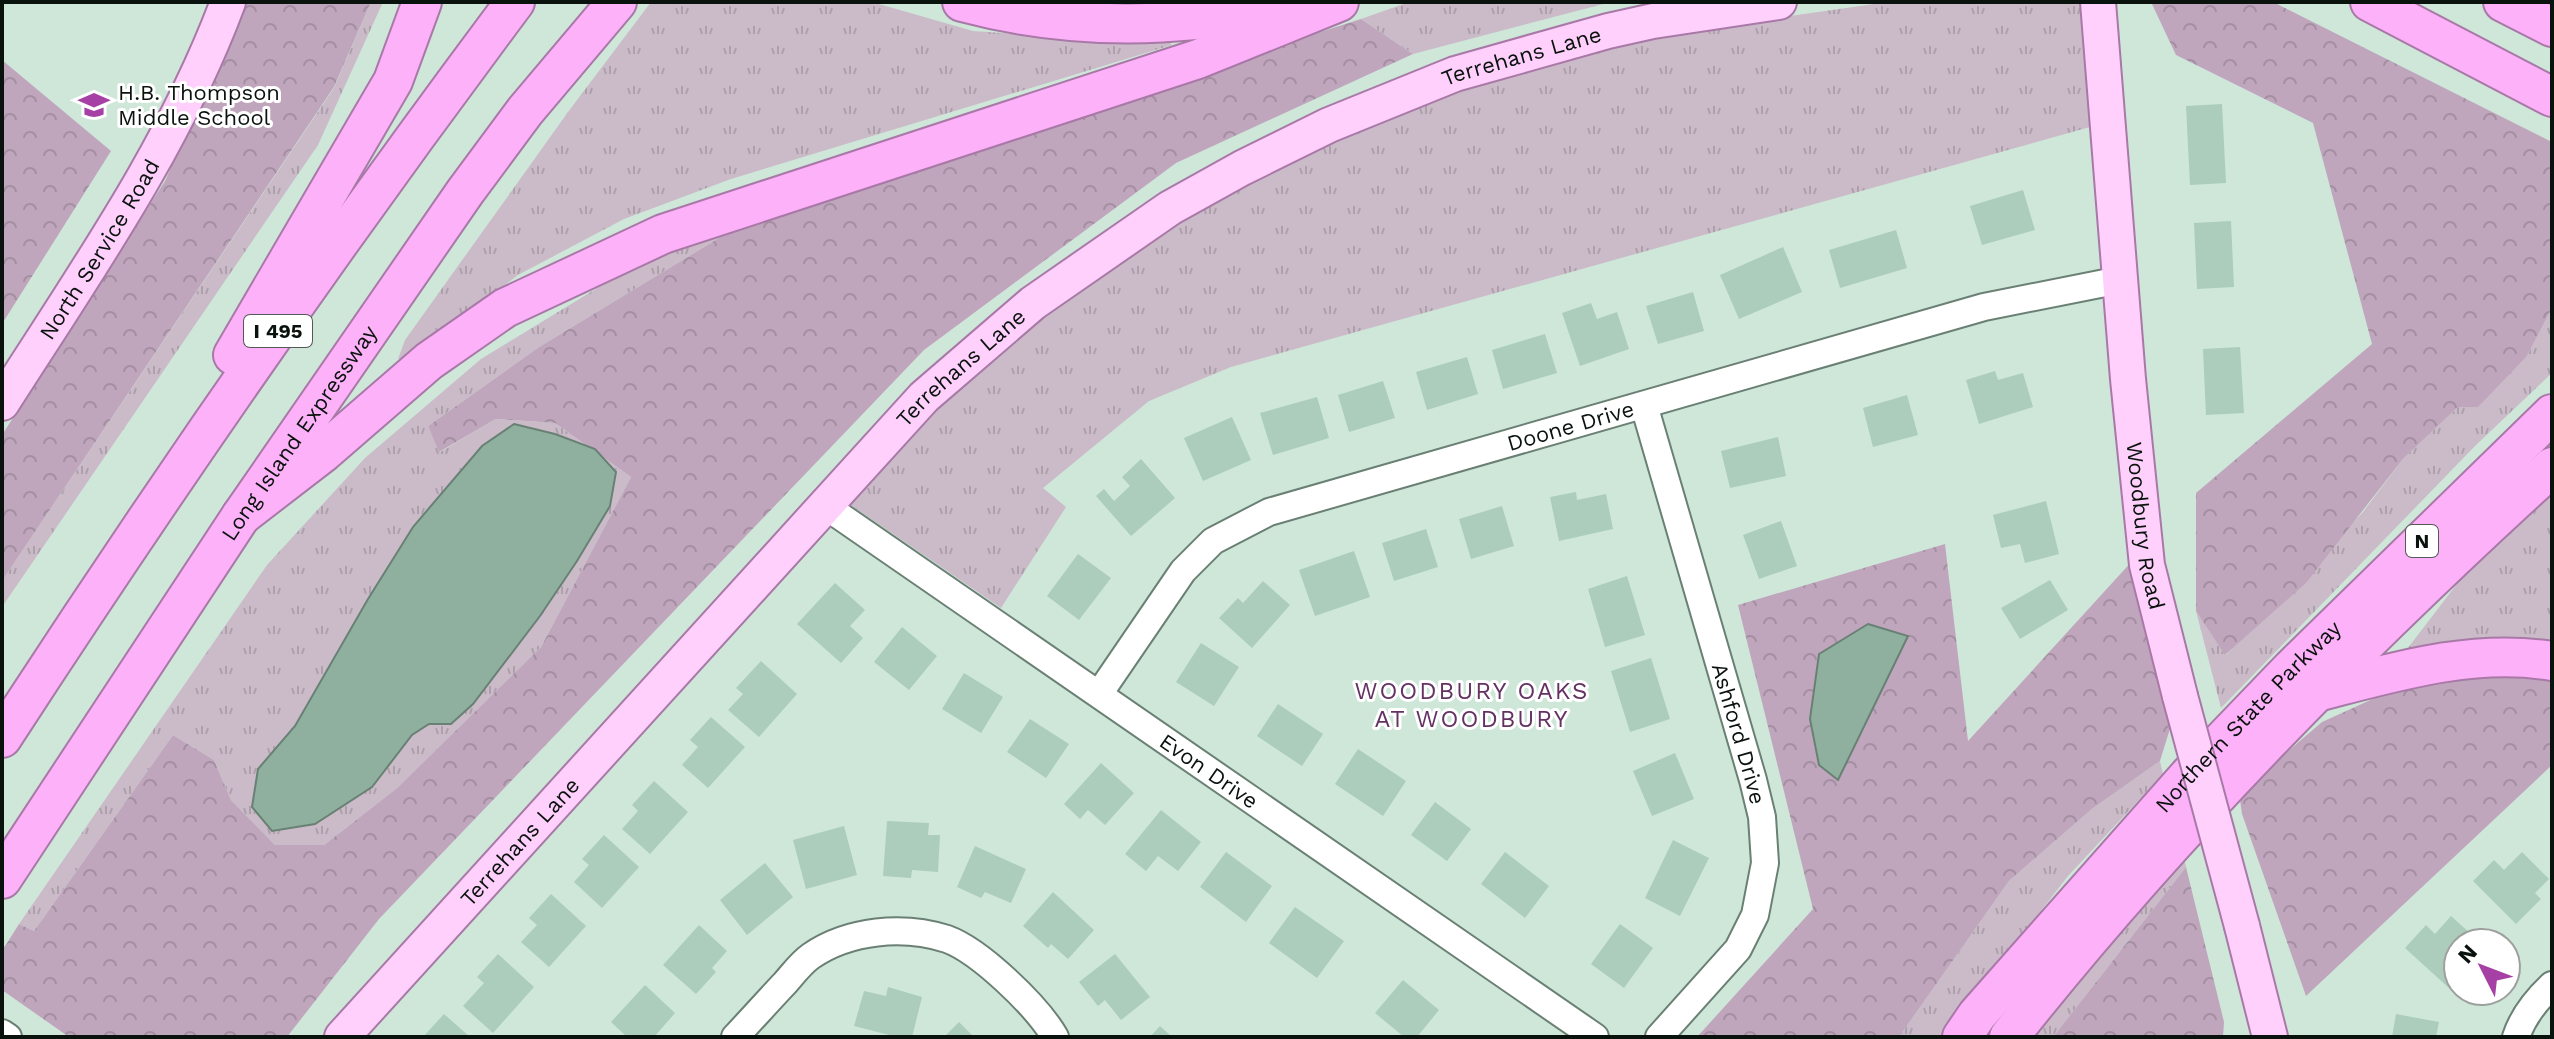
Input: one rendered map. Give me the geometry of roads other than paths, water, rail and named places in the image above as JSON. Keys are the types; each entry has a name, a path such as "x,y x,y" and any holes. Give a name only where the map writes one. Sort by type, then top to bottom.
{"highway":[{"path":"49,666 386,94 422,2"},
{"name":"I 495","path":"2,738 340,242 515,2"},
{"name":"Long Island Expressway","path":"2,879 241,516 474,181 525,111 617,2"},
{"path":"962,2 992,10 1079,23 1152,24 1231,17 1304,2"},
{"path":"241,516 324,452 429,361 505,308 663,234 1198,59 1339,2"},
{"path":"2352,2 2468,53"},
{"path":"2370,2 2552,97"},
{"path":"2503,2 2552,27"},
{"name":"Northern State Parkway","path":"1962,1037 1977,1015 2191,773 2292,668 2552,414"},
{"name":"Northern State Parkway","path":"2009,1037 2146,872 2315,692 2552,467"},
{"path":"2315,692 2415,666 2453,660 2532,658 2552,661"}],"main road":[{"name":"North Service Road","path":"4,395 131,202 166,141 213,42 228,2"},
{"name":"Terrehans Lane","path":"342,1037 924,397 1033,303 1170,208 1242,168 1329,125 1455,74 1653,21 1779,2"},
{"name":"Woodbury Road","path":"2098,2 2147,565 2270,1037"}],"street":[{"name":"Doone Drive","path":"1099,694 1183,571 1213,541 1246,522 1284,507 1984,307 2120,280"},
{"name":"Ashford Drive","path":"1644,405 1753,780 1762,817 1765,863 1755,915 1738,949 1659,1037"},
{"name":"Evon Drive","path":"824,505 1595,1037"},
{"path":"735,1037 808,958 833,943 863,934 904,932 948,940 967,950 1021,993 1055,1037"},
{"path":"2516,1037 2521,1022 2552,985"},
{"path":"2,1033 8,1037"}],"place":[{"name":"H.B. Thompson Middle School","path":"94,105"}],"district":[{"name":"WOODBURY OAKS AT WOODBURY","path":"1472,705"}]}
